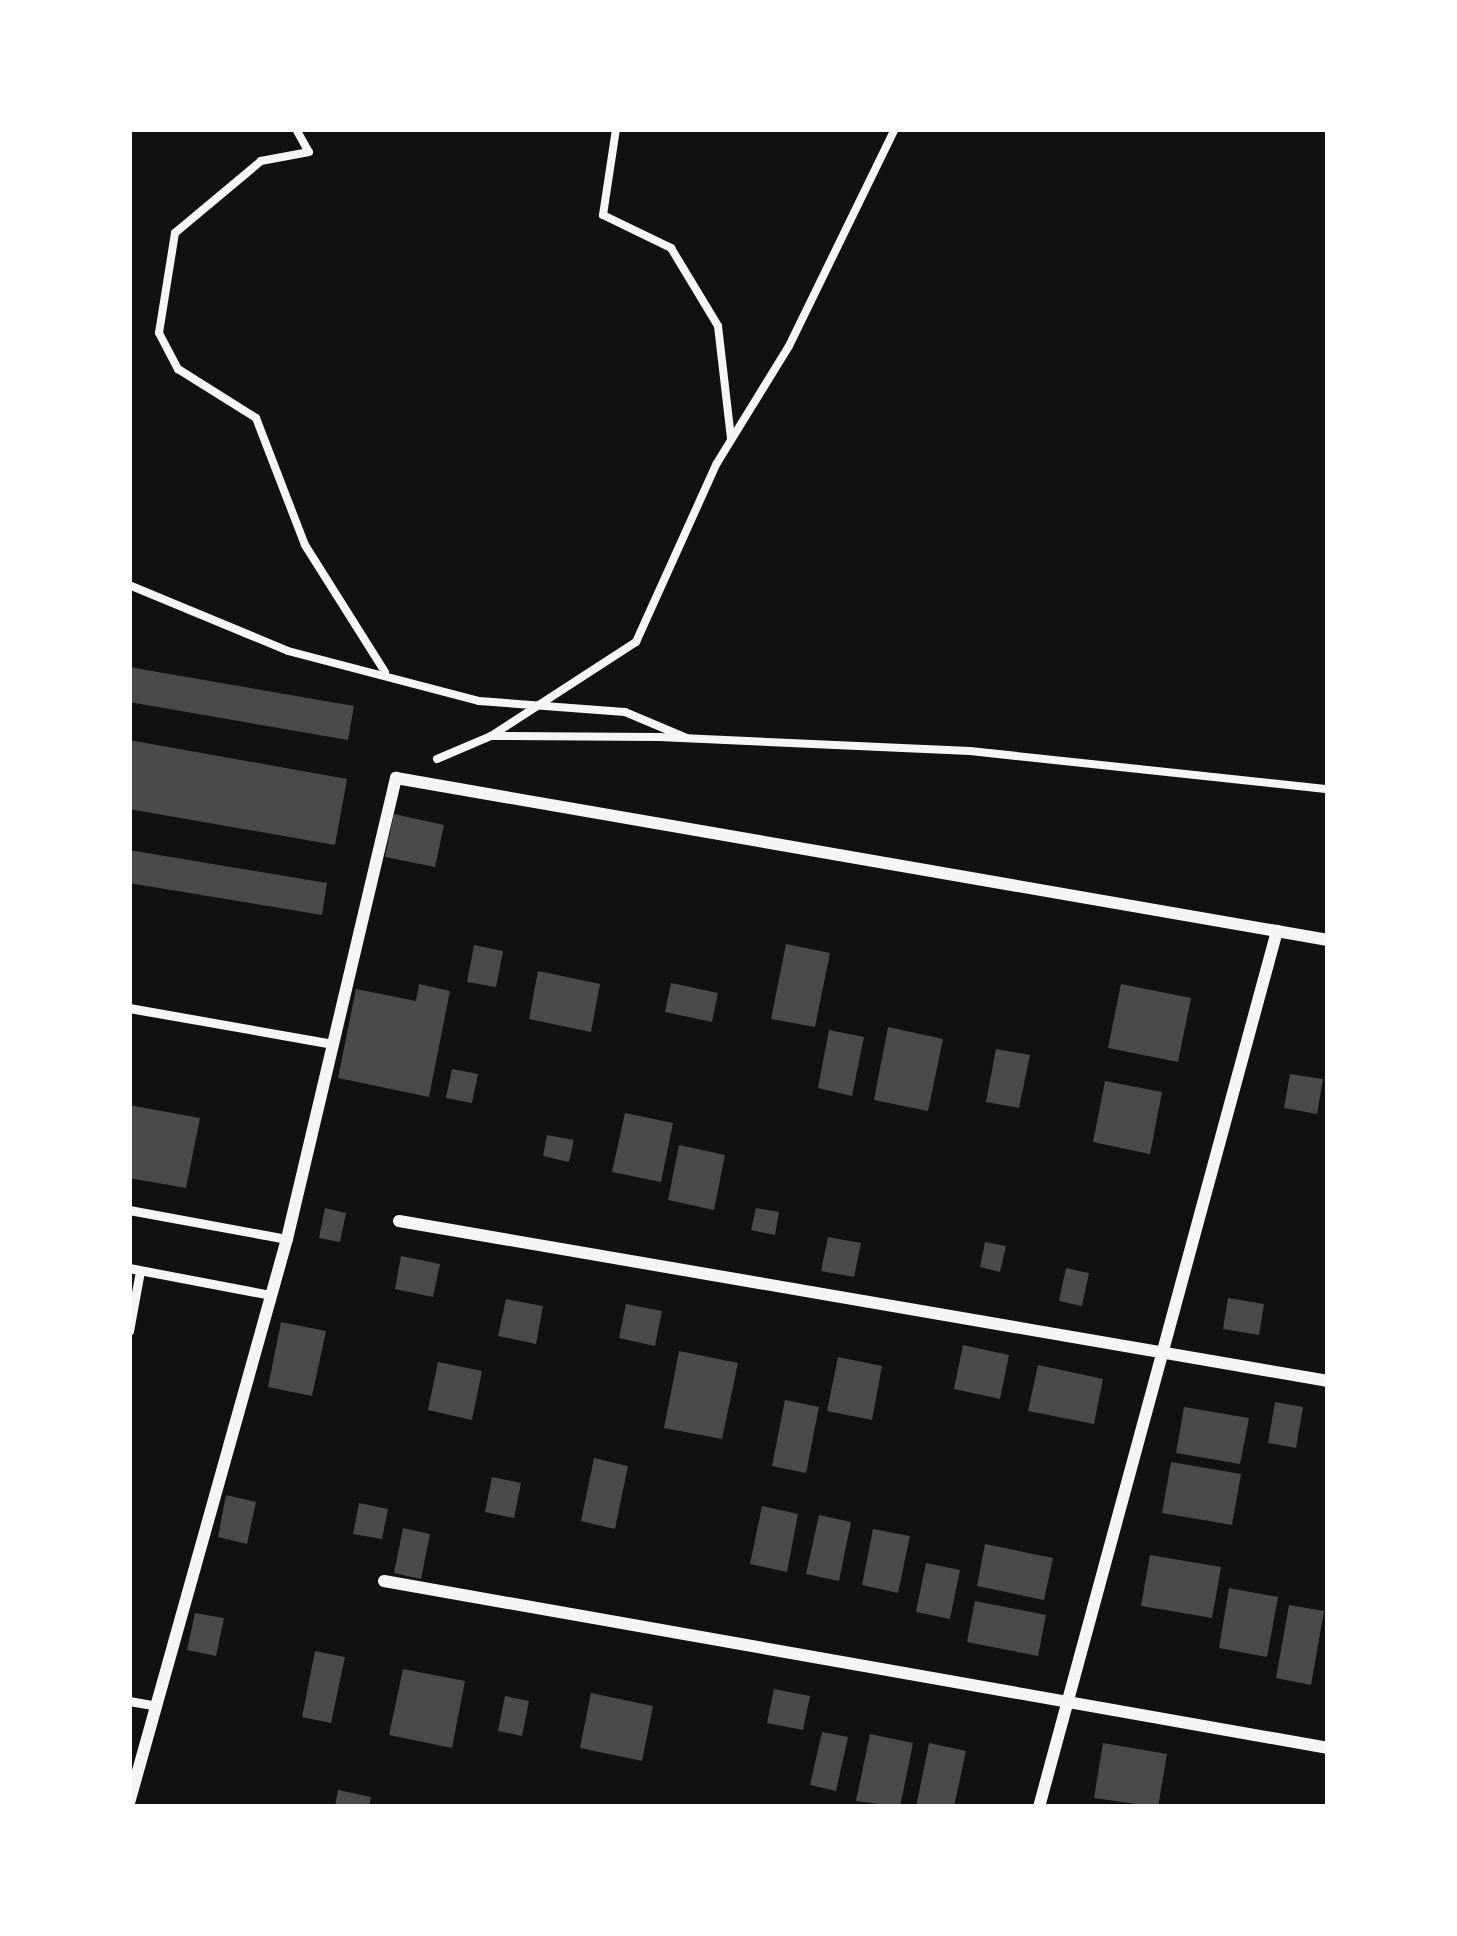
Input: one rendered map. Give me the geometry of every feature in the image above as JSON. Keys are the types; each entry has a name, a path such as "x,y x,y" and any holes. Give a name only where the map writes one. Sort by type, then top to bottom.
{"street":[{"path":"129,1803 287,1239 396,778 1328,940"},
{"path":"1039,1807 1158,1352 1277,931"},
{"path":"399,1221 1328,1381"},
{"path":"384,1581 1328,1748"}],"lane":[{"path":"129,1008 333,1044"},
{"path":"129,1210 287,1239"},
{"path":"129,1331 135,1269 271,1295"},
{"path":"129,1701 156,1706"}],"path":[{"path":"296,129 309,152 261,160 175,233 159,333 178,369 256,418 305,545 385,672"},
{"path":"616,129 603,214 671,248 718,326 731,440"},
{"path":"396,778 490,736 636,642 731,440 895,129"},
{"path":"129,585 288,651 385,672 479,700 543,702 646,717 688,739"},
{"path":"490,736 970,751 1328,789"}],"building":[{"path":"129,667 354,706 348,740 129,702"},
{"path":"129,740 347,779 335,845 129,809"},
{"path":"394,814 444,825 435,867 385,857"},
{"path":"129,850 327,883 322,915 129,883"},
{"path":"786,944 830,953 815,1027 771,1019"},
{"path":"474,945 503,951 496,987 467,982"},
{"path":"538,971 600,984 591,1032 529,1019"},
{"path":"671,983 718,993 712,1022 665,1012"},
{"path":"419,984 450,991 429,1097 338,1078 356,989 416,1001"},
{"path":"1121,984 1191,998 1178,1062 1108,1048"},
{"path":"888,1027 943,1039 928,1111 874,1100"},
{"path":"829,1030 864,1037 852,1096 818,1088"},
{"path":"996,1049 1030,1055 1019,1108 986,1102"},
{"path":"452,1069 478,1074 472,1103 446,1098"},
{"path":"1290,1074 1323,1079 1317,1114 1284,1108"},
{"path":"1105,1081 1162,1092 1150,1154 1093,1142"},
{"path":"129,1105 200,1118 186,1188 129,1178"},
{"path":"625,1113 673,1123 661,1182 612,1172"},
{"path":"547,1135 574,1140 569,1162 543,1156"},
{"path":"679,1145 725,1155 714,1210 668,1200"},
{"path":"325,1208 346,1213 340,1242 319,1238"},
{"path":"756,1208 779,1212 775,1235 751,1230"},
{"path":"828,1237 861,1243 854,1277 821,1271"},
{"path":"985,1242 1006,1246 1000,1272 980,1267"},
{"path":"401,1256 440,1264 433,1297 395,1289"},
{"path":"1066,1268 1089,1273 1082,1306 1059,1301"},
{"path":"1228,1298 1264,1304 1259,1335 1223,1329"},
{"path":"506,1299 543,1306 536,1344 498,1336"},
{"path":"626,1304 662,1311 655,1346 619,1338"},
{"path":"281,1322 326,1331 312,1396 268,1387"},
{"path":"963,1345 1009,1355 1000,1399 954,1389"},
{"path":"679,1351 738,1363 722,1439 664,1428"},
{"path":"838,1357 882,1366 872,1420 827,1411"},
{"path":"438,1362 482,1371 472,1420 428,1410"},
{"path":"1038,1365 1103,1379 1094,1424 1028,1411"},
{"path":"785,1400 819,1407 806,1473 772,1466"},
{"path":"1275,1402 1303,1407 1296,1448 1268,1443"},
{"path":"1184,1407 1249,1418 1240,1464 1176,1453"},
{"path":"594,1458 628,1466 615,1529 581,1521"},
{"path":"1171,1462 1241,1474 1232,1525 1162,1513"},
{"path":"492,1477 521,1483 514,1518 485,1512"},
{"path":"226,1495 256,1502 247,1544 218,1537"},
{"path":"359,1503 388,1509 382,1539 353,1534"},
{"path":"762,1506 798,1514 787,1572 750,1564"},
{"path":"819,1515 851,1522 839,1581 806,1574"},
{"path":"403,1528 430,1534 421,1579 394,1573"},
{"path":"873,1529 910,1536 898,1593 862,1585"},
{"path":"985,1544 1053,1558 1044,1600 977,1586"},
{"path":"1150,1555 1221,1567 1212,1618 1141,1606"},
{"path":"926,1563 960,1570 950,1619 916,1612"},
{"path":"1229,1588 1278,1597 1267,1657 1219,1648"},
{"path":"975,1601 1046,1615 1038,1656 967,1642"},
{"path":"1289,1605 1324,1611 1311,1685 1276,1678"},
{"path":"195,1613 224,1618 216,1656 187,1650"},
{"path":"315,1651 345,1657 331,1723 302,1717"},
{"path":"403,1669 465,1681 452,1748 389,1735"},
{"path":"774,1689 810,1696 803,1730 767,1723"},
{"path":"591,1693 653,1706 642,1761 580,1748"},
{"path":"505,1696 529,1701 522,1736 498,1731"},
{"path":"822,1732 848,1737 836,1791 810,1785"},
{"path":"870,1734 913,1743 900,1807 856,1801"},
{"path":"929,1743 966,1751 954,1807 916,1807"},
{"path":"1103,1743 1167,1754 1158,1807 1094,1798"},
{"path":"338,1790 371,1797 369,1807 335,1807"}]}
